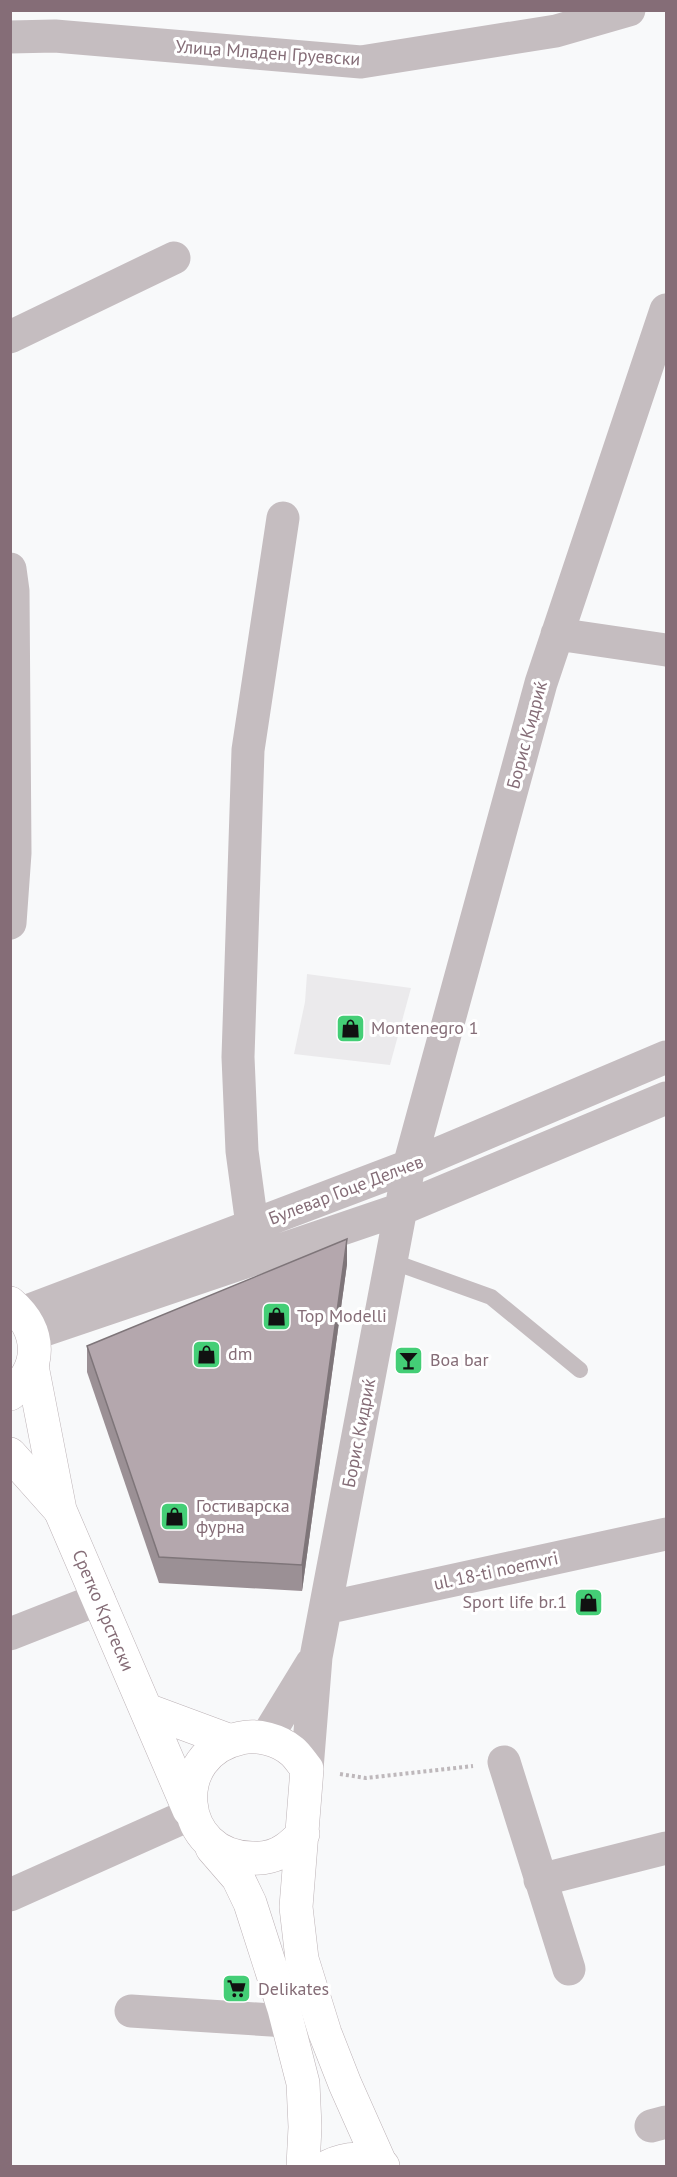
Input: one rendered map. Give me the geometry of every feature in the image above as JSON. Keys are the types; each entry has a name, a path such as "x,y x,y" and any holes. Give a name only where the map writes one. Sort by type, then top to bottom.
{"main road":[{"path":"10,1394 22,1385 24,1329"},
{"name":"Сретко Крстески","path":"24,1329 60,1510 198,1827 238,1878 250,1903 287,2022 303,2083 305,2127 303,2166"},
{"name":"Сретко Крстески","path":"10,1454 60,1510"},
{"path":"147,1710 228,1740"},
{"path":"303,1834 285,1850 264,1859 236,1858 216,1849 198,1827 191,1784 200,1763 215,1748 228,1740 249,1736 266,1738 292,1750 307,1769 303,1834 296,1907 303,1959 325,2033 382,2166"},
{"path":"329,2166 352,2159 367,2160 382,2166"}],"street":[{"name":"Улица Младен Груевски","path":"10,37 55,36 361,62 556,30 629,10"},
{"path":"10,337 174,258"},
{"name":"Борис Кидриќ","path":"316,1657 409,1166 541,683 666,310"},
{"path":"252,1226 242,1151 238,1057 248,750 282,518"},
{"path":"10,569 13,591 15,853 10,923"},
{"path":"557,634 666,650"},
{"name":"Булевар Гоце Делчев","path":"24,1329 252,1226 409,1166 666,1057"},
{"name":"Булевар Гоце Делчев","path":"24,1329 401,1209 666,1098"},
{"name":"ul. 18-ti noemvri","path":"326,1608 666,1534"},
{"path":"10,1634 99,1599"},
{"path":"266,1738 316,1657"},
{"path":"307,1769 316,1657"},
{"path":"504,1762 569,1969"},
{"path":"10,1895 198,1827"},
{"path":"540,1880 666,1848"},
{"path":"131,2011 287,2022"}],"lane":[{"path":"391,1261 491,1297 580,1370"}],"path":[{"path":"307,1769 366,1778 504,1762"}],"shaded area":[{"name":"Montenegro 1","path":"307,974 411,988 390,1065 294,1054 305,1002"}],"building":[{"path":"347,1239 302,1565 159,1557 87,1346"}],"place":[{"name":"Montenegro 1","path":"350,1028"},
{"name":"Top Modelli","path":"276,1316"},
{"name":"dm","path":"207,1354"},
{"name":"Boa bar","path":"409,1360"},
{"name":"Гостиварска фурна","path":"175,1516"},
{"name":"Sport life br.1","path":"588,1602"},
{"name":"Delikates","path":"237,1989"}]}
